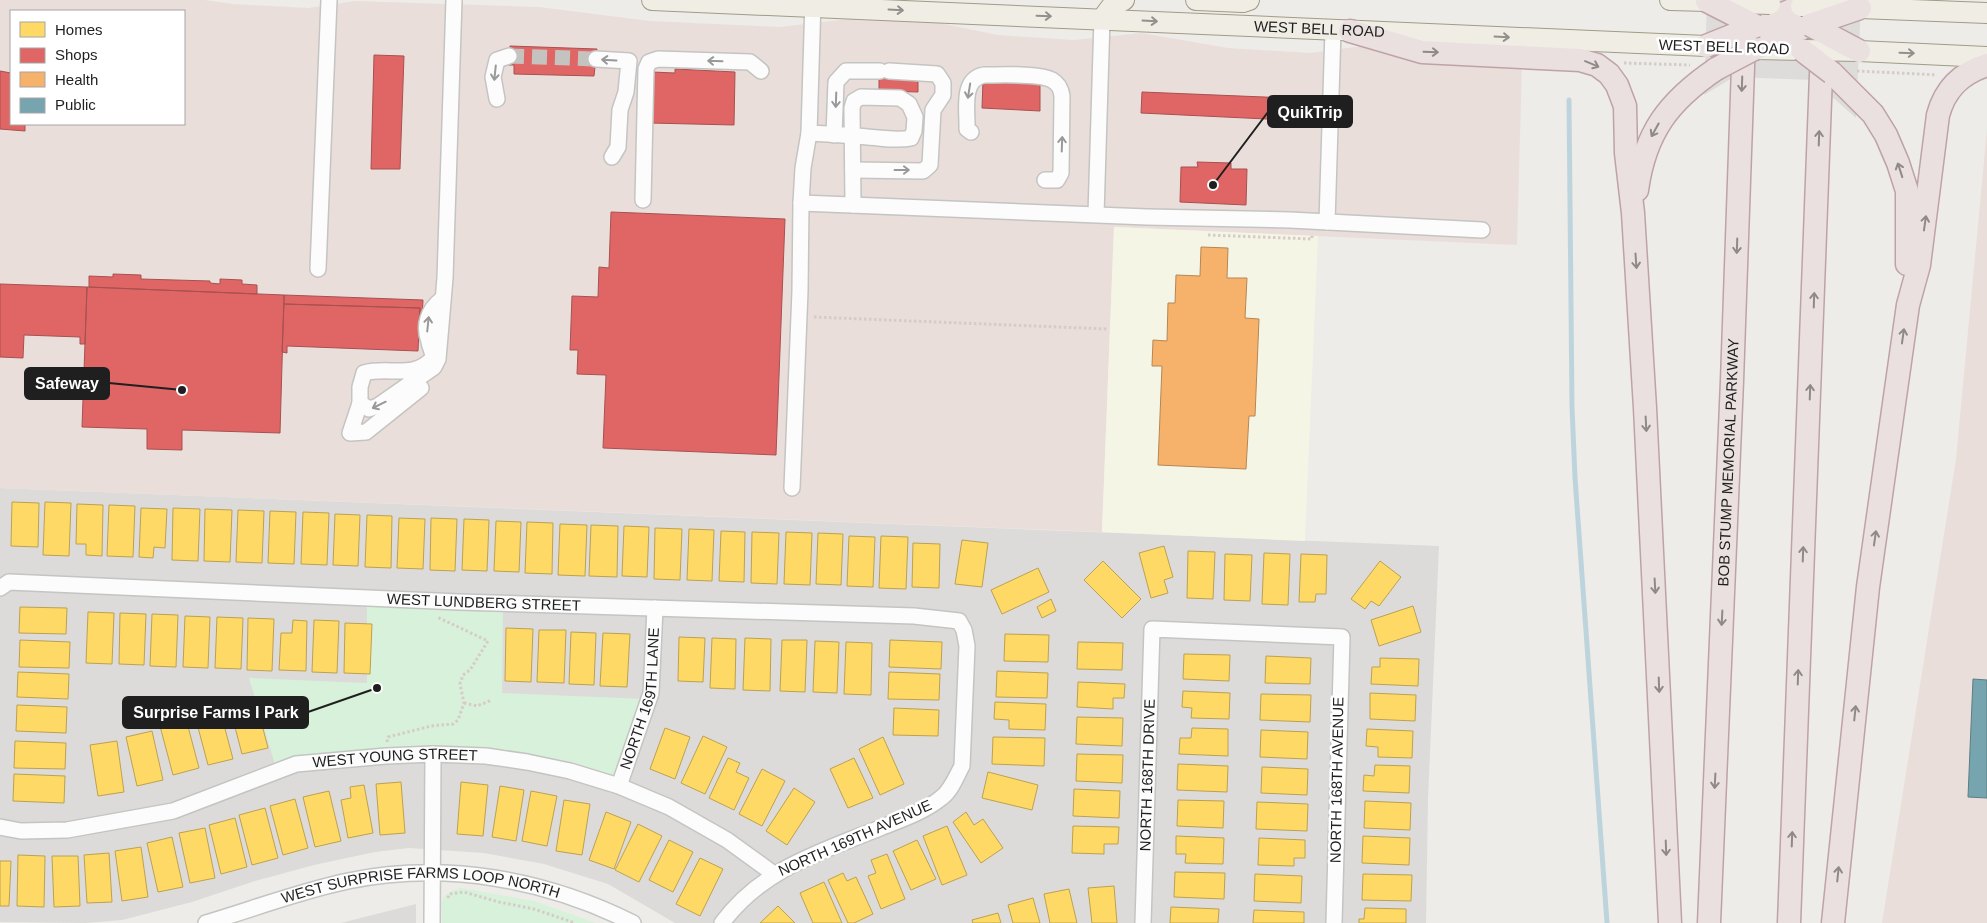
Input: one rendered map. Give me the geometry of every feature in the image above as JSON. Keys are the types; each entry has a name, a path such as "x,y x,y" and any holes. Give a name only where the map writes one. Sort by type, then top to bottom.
{"highway":[{"name":"BOB STUMP MEMORIAL PARKWAY","path":"1709,923 1732,381 1745,0"},
{"path":"1789,923 1824,0"},
{"path":"1707,1 1802,50 1832,73 1873,114 1886,134 1907,190 1908,305"},
{"path":"1633,213 1644,154 1652,136 1663,116 1680,97 1703,63 1756,26 1790,8 1860,8"},
{"path":"1703,63 1754,49 1779,38 1790,8"},
{"path":"1790,8 1858,61"},
{"path":"1341,30 1422,52 1580,60 1597,65 1609,74 1617,85 1625,106 1626,153 1633,213 1657,637 1670,923"},
{"path":"1833,923 1868,586 1908,305 1919,265 1941,104 1958,80 1977,69 1987,66"}],"main road":[{"name":"WEST BELL ROAD","path":"652,0 813,3 958,12 1341,30 1703,63 1754,49 1802,50 1858,61 1987,57"},
{"path":"958,12 998,0"},
{"path":"1102,19 1111,8 1124,0"},
{"path":"1196,0 1243,2 1249,0"},
{"path":"1670,0 1790,8"},
{"path":"1860,8 1987,13"}],"street":[{"path":"318,269 329,0"},
{"path":"360,403 369,409 378,406 434,367 438,359 446,269 454,0"},
{"path":"792,488 799,317 802,168 809,133 813,3"},
{"path":"1096,214 1102,19"},
{"path":"1327,222 1341,30"},
{"path":"497,99 493,76 497,60 509,56"},
{"path":"596,59 629,61 626,89 620,110 618,147 609,157"},
{"path":"643,200 646,69 649,62 658,59 750,62 761,70"},
{"path":"834,135 836,82 846,71 937,74 943,83 943,95 933,110 930,165 923,170 854,170"},
{"path":"971,132 967,128 968,88 975,78 984,75 1043,77 1054,81 1060,86 1062,96 1061,173 1057,180 1045,180"},
{"path":"809,133 853,136 902,140 911,138 914,131 915,117 909,104 900,98 861,97 854,101 852,108 853,136 854,170 853,205"},
{"path":"801,203 1327,222 1482,230"},
{"path":"442,299 451,315 446,360 438,372 411,397 366,432 350,434 360,403 360,387 364,373 376,370 411,371 426,366 433,358 433,351 429,344 426,328 429,316 435,305 442,299"},
{"name":"WEST LUNDBERG STREET","path":"4,585 914,616 959,621"},
{"name":"NORTH 169TH LANE","path":"619,786 651,693 655,608"},
{"name":"NORTH 169TH AVENUE","path":"722,923 732,909 774,874 801,859 906,818 942,798 953,784 962,766 967,646 964,630 959,621"},
{"name":"NORTH 168TH AVENUE","path":"1152,629 1342,637 1334,923"},
{"name":"NORTH 168TH DRIVE","path":"1143,923 1152,629"},
{"path":"432,923 433,754"},
{"name":"WEST YOUNG STREET","path":"0,827 21,831 67,830 173,811 296,764 433,754 486,756 570,771 619,786 669,807 727,840 774,874"},
{"name":"WEST SURPRISE FARMS LOOP NORTH","path":"206,923 348,881 432,872 490,876 522,882 591,904 633,923"}],"path":[{"path":"1858,61 1937,75"},
{"path":"1621,63 1703,63"},
{"path":"799,317 1107,329"},
{"path":"386,756 388,737 431,726 453,724 458,720 464,704 460,684 463,675 470,670 488,641 436,617 430,600"},
{"path":"464,704 477,706 492,700"},
{"path":"447,900 449,894 464,892 534,909 575,923"}],"shaded area":[{"path":"0,0 205,0 233,4 308,8 355,1 539,7 650,21 779,27 858,18 940,23 997,35 1074,40 1141,33 1228,48 1311,53 1362,46 1522,63 1517,245 1114,227 1102,532 0,488"},
{"path":"1987,129 1987,923 1882,923 1956,459"},
{"path":"1114,227 1318,236 1305,541 1102,532"},
{"path":"0,488 1439,546 1428,799 1426,923 675,923 608,884 544,864 484,853 409,848 375,852 314,865 255,881 192,902 122,920 85,923 0,922"},
{"path":"416,904 416,923 341,923"}],"green space":[{"path":"367,600 503,606 502,693 644,699 614,777 525,756 276,768 249,678 367,683"},
{"path":"461,888 534,901 596,923 442,923 444,896 453,890"}],"pier":[{"path":"1707,0 1861,0 1856,118 1813,80 1734,77 1704,95"}],"building: Homes":[{"path":"12,502 39,503 38,547 11,546"},
{"path":"45,502 71,503 69,556 43,555"},
{"path":"77,504 103,505 102,556 86,555 86,544 76,544"},
{"path":"109,505 135,506 133,557 107,556"},
{"path":"141,508 167,509 165,548 154,547 153,558 139,557"},
{"path":"173,508 200,509 198,561 172,560"},
{"path":"205,509 232,510 230,562 204,561"},
{"path":"238,510 264,511 262,563 236,562"},
{"path":"270,511 296,512 294,564 268,563"},
{"path":"303,512 329,513 327,565 301,564"},
{"path":"335,514 360,515 358,566 333,565"},
{"path":"367,515 392,516 391,568 365,567"},
{"path":"399,518 425,519 423,569 397,568"},
{"path":"431,518 457,519 455,571 430,570"},
{"path":"464,519 489,520 487,571 462,570"},
{"path":"496,521 521,522 519,572 494,571"},
{"path":"527,522 553,523 552,574 525,573"},
{"path":"560,524 587,525 585,576 558,575"},
{"path":"591,525 618,526 617,577 589,576"},
{"path":"624,526 649,527 647,577 622,576"},
{"path":"655,528 682,529 680,580 654,579"},
{"path":"689,529 714,530 712,581 687,580"},
{"path":"721,531 745,532 744,582 719,581"},
{"path":"752,532 779,533 777,584 751,583"},
{"path":"786,532 812,533 810,585 784,584"},
{"path":"818,533 843,534 841,585 816,584"},
{"path":"849,536 875,537 873,587 847,586"},
{"path":"881,536 908,537 906,589 879,588"},
{"path":"962,540 988,543 982,587 955,584"},
{"path":"913,543 940,544 939,588 912,587"},
{"path":"1164,546 1173,577 1164,580 1168,593 1151,598 1139,553"},
{"path":"1188,551 1215,552 1213,599 1187,598"},
{"path":"1264,553 1290,554 1288,605 1262,604"},
{"path":"1225,554 1252,555 1250,601 1224,600"},
{"path":"1301,554 1327,555 1326,594 1316,594 1315,602 1299,602"},
{"path":"1103,561 1141,599 1122,618 1084,580"},
{"path":"1380,561 1401,577 1379,606 1371,601 1365,609 1351,599"},
{"path":"1038,568 1049,592 1002,614 991,590"},
{"path":"1051,599 1056,611 1042,618 1037,607"},
{"path":"1413,606 1421,632 1379,646 1371,620"},
{"path":"20,607 67,608 66,634 19,633"},
{"path":"88,612 114,613 112,664 86,663"},
{"path":"120,613 146,614 144,665 119,664"},
{"path":"152,614 178,615 176,667 150,666"},
{"path":"185,616 210,617 208,668 183,667"},
{"path":"217,617 243,618 241,669 215,668"},
{"path":"248,618 274,619 272,671 247,670"},
{"path":"293,620 307,621 306,671 279,670 281,633 292,633"},
{"path":"314,620 339,621 337,673 312,672"},
{"path":"345,623 372,624 370,674 344,673"},
{"path":"506,628 533,629 531,682 505,681"},
{"path":"539,630 566,630 564,683 537,682"},
{"path":"571,632 596,633 594,685 569,684"},
{"path":"603,633 630,634 627,687 600,686"},
{"path":"1005,634 1049,635 1048,662 1004,661"},
{"path":"679,637 705,638 703,682 678,681"},
{"path":"712,638 736,639 735,689 710,688"},
{"path":"745,638 771,639 770,691 743,690"},
{"path":"20,640 70,642 69,668 19,667"},
{"path":"782,640 807,640 805,692 780,691"},
{"path":"890,640 942,642 941,669 889,667"},
{"path":"815,641 839,642 837,693 813,692"},
{"path":"846,642 872,643 871,695 844,694"},
{"path":"1078,642 1123,643 1122,670 1077,669"},
{"path":"1184,654 1230,655 1229,681 1183,679"},
{"path":"1266,656 1311,658 1310,684 1265,683"},
{"path":"1380,658 1419,659 1418,686 1371,684 1372,667 1380,667"},
{"path":"997,671 1048,673 1047,698 996,697"},
{"path":"18,672 69,674 68,699 17,697"},
{"path":"889,672 940,674 939,700 888,699"},
{"path":"1078,682 1125,684 1124,698 1113,698 1113,709 1077,707"},
{"path":"1183,691 1230,693 1229,719 1191,718 1192,708 1182,707"},
{"path":"1370,693 1416,695 1415,721 1370,719"},
{"path":"1261,694 1311,695 1310,722 1260,720"},
{"path":"255,698 268,748 242,754 229,704"},
{"path":"995,702 1046,704 1045,730 1009,729 1009,720 994,719"},
{"path":"17,705 67,707 66,733 16,731"},
{"path":"894,708 939,710 938,736 893,735"},
{"path":"220,710 233,759 208,765 195,716"},
{"path":"1077,717 1123,718 1122,746 1076,744"},
{"path":"186,719 199,768 173,775 160,726"},
{"path":"665,728 690,737 675,779 650,769"},
{"path":"1192,728 1228,729 1228,756 1179,754 1180,738 1191,738"},
{"path":"1367,729 1413,731 1412,758 1378,757 1378,747 1366,746"},
{"path":"1261,730 1308,732 1307,759 1260,757"},
{"path":"152,731 163,780 137,786 126,737"},
{"path":"703,736 727,747 705,794 681,783"},
{"path":"883,737 904,784 880,795 859,749"},
{"path":"993,737 1045,738 1044,766 992,764"},
{"path":"15,741 66,743 65,769 14,768"},
{"path":"117,741 124,792 98,796 90,745"},
{"path":"1077,754 1123,755 1122,783 1076,781"},
{"path":"728,758 740,763 736,772 749,778 734,810 709,798"},
{"path":"854,758 873,798 848,808 830,769"},
{"path":"1178,764 1228,766 1227,792 1177,790"},
{"path":"1375,765 1410,766 1409,793 1363,791 1364,775 1374,776"},
{"path":"1262,767 1308,769 1307,795 1261,793"},
{"path":"762,769 785,781 762,826 739,814"},
{"path":"988,772 1038,785 1032,810 982,798"},
{"path":"14,774 65,776 64,803 13,801"},
{"path":"401,782 405,833 380,835 376,784"},
{"path":"461,782 488,785 483,836 457,834"},
{"path":"364,785 373,833 348,838 341,800 351,798 350,787"},
{"path":"500,786 524,790 516,841 492,837"},
{"path":"794,788 815,802 787,845 766,831"},
{"path":"1074,789 1120,791 1119,818 1073,816"},
{"path":"329,791 341,841 315,847 303,797"},
{"path":"531,791 557,796 547,846 522,841"},
{"path":"295,799 308,848 283,855 270,806"},
{"path":"564,800 590,804 582,855 556,851"},
{"path":"1178,800 1224,801 1223,828 1177,826"},
{"path":"1365,801 1411,803 1410,830 1364,828"},
{"path":"1257,802 1308,804 1307,831 1256,829"},
{"path":"265,808 278,858 252,865 239,815"},
{"path":"606,812 631,822 614,869 589,860"},
{"path":"966,812 974,825 983,819 1003,848 981,863 953,822"},
{"path":"235,818 247,867 221,874 209,825"},
{"path":"638,824 662,836 639,882 615,870"},
{"path":"947,826 967,875 942,885 923,836"},
{"path":"1073,826 1119,827 1118,844 1104,844 1104,854 1072,853"},
{"path":"205,828 215,878 190,883 179,833"},
{"path":"1176,836 1224,838 1223,864 1185,863 1186,854 1176,854"},
{"path":"1363,836 1410,838 1409,865 1362,863"},
{"path":"172,837 183,887 158,892 147,843"},
{"path":"1259,838 1305,840 1305,858 1294,858 1294,866 1258,865"},
{"path":"669,840 693,852 673,892 649,880"},
{"path":"917,840 936,879 911,890 893,851"},
{"path":"141,847 148,897 122,901 115,851"},
{"path":"109,853 112,902 87,903 84,855"},
{"path":"887,854 905,899 881,909 868,876 876,873 871,860"},
{"path":"18,855 45,856 44,907 17,906"},
{"path":"52,856 78,856 80,906 54,907"},
{"path":"700,858 723,869 700,916 676,904"},
{"path":"0,861 11,861 9,906 0,906"},
{"path":"1175,872 1225,873 1224,899 1174,897"},
{"path":"843,873 847,881 856,877 873,914 854,923 848,923 828,880"},
{"path":"1255,874 1302,876 1301,903 1254,901"},
{"path":"1363,874 1412,875 1411,901 1362,900"},
{"path":"824,882 842,923 813,923 800,893"},
{"path":"1114,886 1117,923 1092,923 1088,888"},
{"path":"1069,889 1077,923 1050,923 1044,894"},
{"path":"1033,898 1040,923 1013,923 1008,905"},
{"path":"778,906 795,923 760,923"},
{"path":"1171,907 1219,909 1218,923 1170,923"},
{"path":"1365,908 1406,909 1406,923 1359,923 1359,919 1364,919"},
{"path":"1254,910 1304,912 1304,923 1253,923"},
{"path":"998,913 1001,923 973,923 972,920"}],"building: Shops":[{"path":"510,46 597,49 594,76 514,74 514,65 509,65"},
{"path":"374,55 404,56 400,169 371,169"},
{"path":"675,69 735,72 734,125 650,123 652,72 675,73"},
{"path":"0,71 10,73 10,125 25,125 25,131 0,129"},
{"path":"879,74 918,76 918,92 879,91"},
{"path":"983,80 1040,83 1040,111 982,108"},
{"path":"1142,92 1288,98 1287,120 1141,113"},
{"path":"1197,162 1231,163 1231,169 1247,169 1246,205 1180,202 1181,167 1198,167"},
{"path":"611,212 785,219 776,455 603,448 606,375 577,374 578,350 570,350 572,296 598,297 599,267 609,268"},
{"path":"113,274 141,275 141,279 210,281 210,283 220,284 220,279 242,280 242,284 257,285 257,294 89,287 89,276 113,277"},
{"path":"0,284 87,287 85,344 80,344 80,337 24,335 23,358 0,357"},
{"path":"87,287 284,295 280,433 182,430 182,450 147,449 147,429 82,427"},
{"path":"284,295 423,300 422,320 419,320 420,308 284,304"},
{"path":"284,304 420,308 418,351 287,346 287,353 282,352"}],"building: Health":[{"path":"1201,247 1228,248 1227,278 1247,278 1245,318 1259,319 1255,416 1249,416 1246,469 1158,465 1162,366 1152,366 1153,340 1167,341 1168,303 1175,303 1176,275 1200,276"}],"building: Public":[{"path":"1973,679 1987,680 1987,798 1968,797"}],"waterway":[{"path":"1569,100 1572,407 1575,478 1607,923"}],"tunnel":[{"path":"509,56 596,59"}],"place":[{"name":"QuikTrip","path":"1213,185"},
{"name":"Safeway","path":"182,390"},
{"name":"Surprise Farms I Park","path":"377,688"}]}
